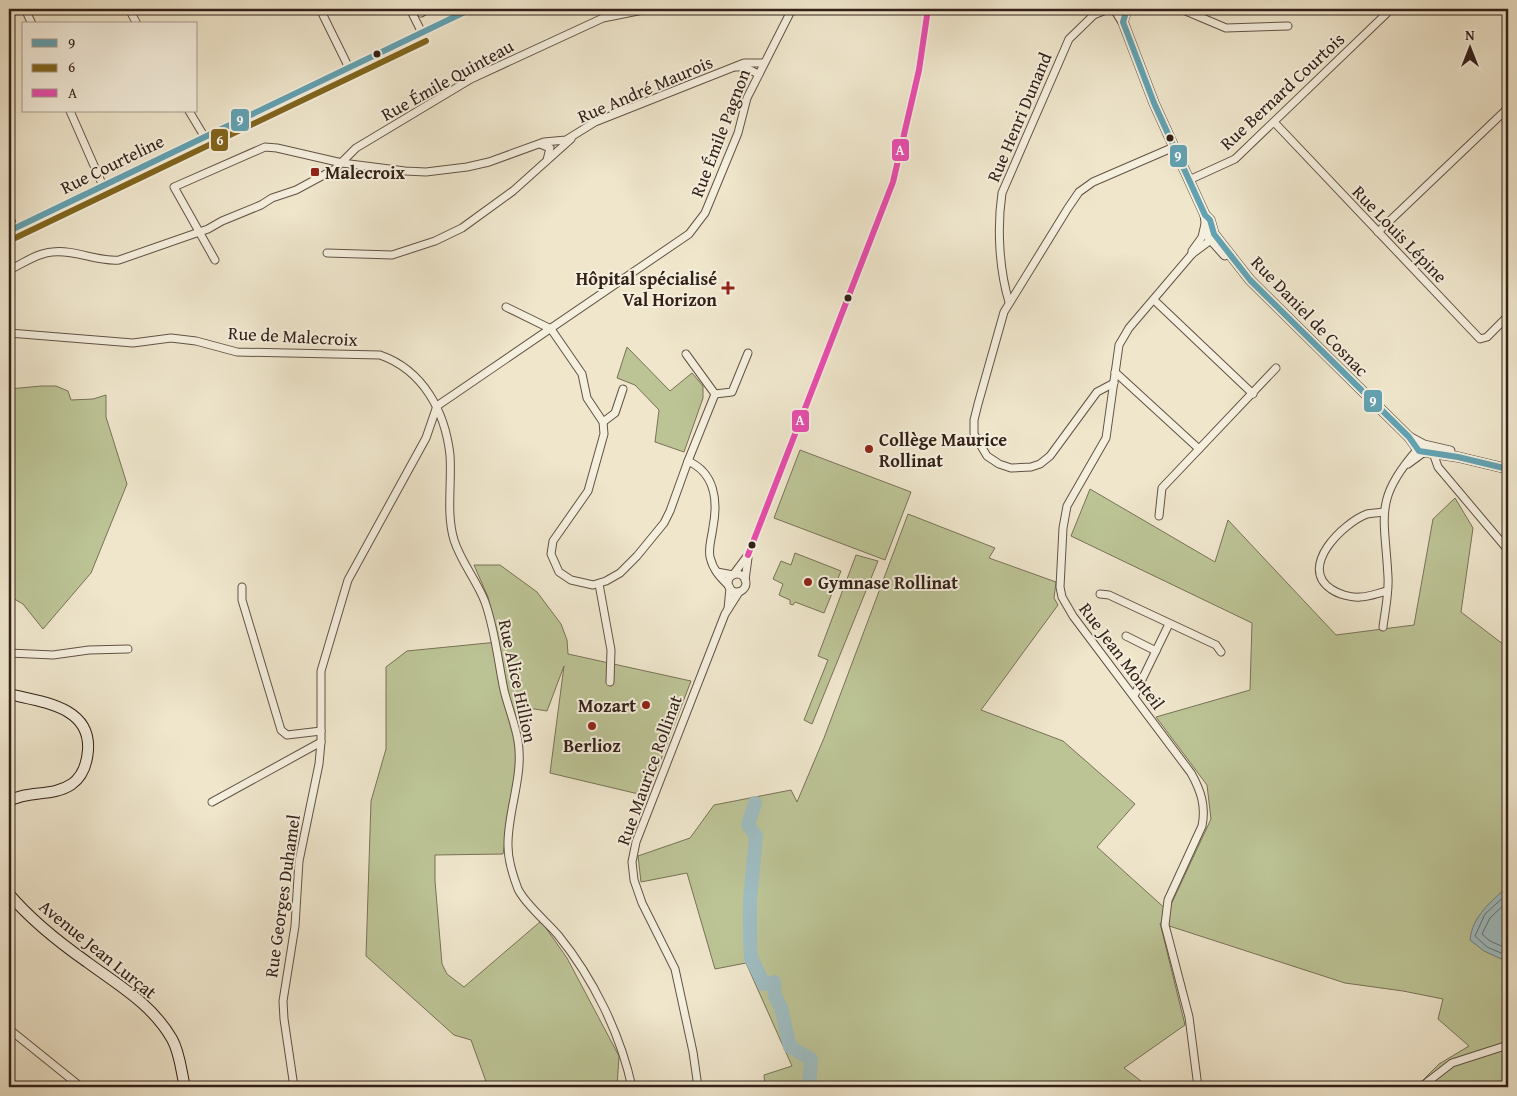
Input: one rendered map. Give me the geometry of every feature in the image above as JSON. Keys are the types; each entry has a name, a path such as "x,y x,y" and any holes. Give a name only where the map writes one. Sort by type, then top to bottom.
{"main road":[{"path":"9,694 66,709 76,716 82,725 89,746 84,769 72,784 54,792 19,796 9,801"},
{"name":"Avenue Jean Lurçat","path":"9,894 37,922 86,962 137,997 172,1040 178,1054 184,1087"}],"street":[{"path":"25,9 31,22"},
{"path":"129,9 136,22"},
{"path":"320,9 349,68"},
{"path":"410,9 422,33"},
{"path":"421,13 428,9"},
{"name":"Rue Courteline","path":"11,229 471,9"},
{"path":"603,18 609,9"},
{"name":"Rue Émile Quinteau","path":"342,163 356,148 456,87 603,18 648,9"},
{"name":"Rue Émile Pagnon","path":"437,406 689,234 705,213 738,133 747,98 792,9"},
{"path":"688,461 703,470 713,490 715,514 710,555 717,572 730,587 739,592 745,586 748,555 893,182 919,70 928,9"},
{"name":"Rue Henri Dunand","path":"1009,302 1003,282 1000,206 1002,193 1069,40 1098,12 1108,9"},
{"path":"1116,9 1122,9"},
{"name":"Rue Daniel de Cosnac","path":"1116,9 1205,220 1210,220 1214,238 1264,294 1409,437 1426,450"},
{"path":"1123,22 1127,9"},
{"path":"1181,9 1226,28 1288,26"},
{"path":"1194,14 1200,9"},
{"name":"Rue Bernard Courtois","path":"1189,180 1235,159 1387,13"},
{"name":"Rue André Maurois","path":"342,163 405,171 447,170 489,162 539,144 566,140 594,122 736,67 744,62 764,63"},
{"name":"Rue André Maurois","path":"736,67 745,68 758,74"},
{"path":"1378,232 1508,108"},
{"path":"70,112 103,186"},
{"path":"190,112 204,136"},
{"name":"Rue Louis Lépine","path":"1274,122 1480,339 1487,337 1508,316"},
{"path":"327,253 392,255 435,241 470,222 513,191 574,136"},
{"path":"539,144 550,148 547,160"},
{"path":"1114,383 1097,392 1050,456 1040,464 1022,469 1011,468 993,461 977,442 974,434 974,420 1009,302 1080,192 1098,180 1174,147"},
{"path":"215,260 174,187 265,148 277,148 342,163"},
{"path":"9,270 44,253 55,251 107,261 119,260 199,232 262,205 272,198 296,190 342,163"},
{"path":"9,216 11,229"},
{"name":"Rue Jean Monteil","path":"1192,254 1205,220"},
{"name":"Rue Jean Monteil","path":"1198,1087 1189,1017 1165,925 1168,900 1202,826 1205,813 1203,802 1191,773 1073,616 1062,597 1060,587 1063,528 1067,506 1102,450 1106,438 1115,372 1123,336 1192,254 1214,238"},
{"path":"1154,300 1253,394"},
{"path":"506,307 551,329 582,374 587,398 604,422 604,434 588,491 556,534 551,548 555,566 565,577 581,583 599,584 620,572 637,556 664,523 715,394"},
{"name":"Rue de Malecroix","path":"9,333 133,344 171,338 196,341 237,352 380,355 398,361 409,369 437,406"},
{"path":"715,394 732,392 748,353"},
{"path":"686,354 715,394"},
{"path":"1158,516 1162,488 1276,368"},
{"path":"1115,372 1199,449"},
{"path":"604,422 615,413 623,388"},
{"name":"Rue Georges Duhamel","path":"294,1087 284,1019 284,1001 295,926 299,861 321,742 321,671 348,580 426,438 437,406"},
{"name":"Rue Alice Hillion","path":"437,406 441,414 450,455 450,522 455,542 486,605 505,693 518,742 518,785 508,845 512,870 519,891 558,935 583,969 626,1058 632,1087"},
{"path":"1426,450 1438,467 1508,550"},
{"path":"1383,627 1388,580 1383,512 1392,483 1408,464 1426,450 1451,452 1458,456 1508,469"},
{"path":"1383,512 1368,514 1350,524 1330,544 1318,563 1318,573 1324,584 1346,596 1359,598 1387,592"},
{"path":"730,587 729,581 748,555"},
{"path":"717,572 741,575 745,580"},
{"path":"599,584 611,650 610,682"},
{"path":"242,587 242,600 281,730 287,735 321,731"},
{"name":"Rue Maurice Rollinat","path":"728,609 726,604 730,587"},
{"name":"Rue Maurice Rollinat","path":"698,1087 693,1052 675,968 637,891 632,862 639,833 728,609 739,592"},
{"path":"1100,594 1109,595 1216,646 1221,652"},
{"path":"1134,696 1169,624"},
{"path":"1126,636 1156,650"},
{"path":"9,653 53,655 89,650 128,649"},
{"path":"212,802 321,742"},
{"path":"9,1029 81,1087"},
{"path":"1421,1087 1452,1063 1508,1045"}],"green space":[{"path":"627,347 670,391 692,373 703,386 703,398 684,452 655,442 659,410 635,385 617,378"},
{"path":"56,386 68,391 71,400 93,399 106,395 106,417 127,484 91,573 43,629 23,604 9,596 9,389"},
{"path":"800,450 911,492 885,560 774,518"},
{"path":"1090,489 1215,562 1228,520 1336,635 1414,625 1433,519 1455,498 1473,528 1461,612 1508,648 1508,767 1503,768 1508,797 1508,1087 1416,1087 1439,1064 1469,1046 1438,1019 1443,999 1345,983 1160,923 1185,1025 1124,1068 1149,1087 765,1087 764,1075 792,1066 746,963 715,969 687,873 641,882 638,856 690,838 714,805 791,790 797,802 824,738 908,514 995,548 989,558 1056,582 1054,598 1058,605 981,710 1063,741 1135,804 1097,847 1168,911 1211,819 1207,785 1156,717 1250,690 1252,623 1071,536"},
{"name":"Gymnase Rollinat","path":"795,553 841,571 824,613 795,602 793,605 790,604 790,600 779,595 783,584 773,579 781,561 791,565"},
{"path":"856,555 878,561 812,724 804,720 828,660 818,656"},
{"path":"474,565 500,565 537,592 561,624 567,640 568,654 691,681 647,796 550,773 564,666 547,711 528,708 503,854 435,855 435,881 442,964 447,974 464,987 541,921 567,958 619,1056 617,1087 488,1087 471,1040 454,1035 366,956 371,801 386,749 386,667 407,651 498,642 488,597"}],"water":[{"path":"1508,886 1508,962 1484,951 1470,940 1479,916 1489,903"}],"waterway":[{"path":"755,803 748,825 756,836 750,900 751,958 764,984 774,982 775,996 781,1008 790,1047 811,1059 809,1087"}],"transit line":[{"name":"9","path":"9,231 471,9"},
{"name":"A","path":"748,555 893,182 919,70 928,9"},
{"name":"9","path":"1127,9 1123,22 1154,103 1205,215 1210,220 1214,234 1250,280 1409,437 1419,451 1458,457 1508,469"},
{"name":"6","path":"13,239 426,41"}],"place":[{"name":"Malecroix","path":"315,172"},
{"name":"Hôpital spécialisé Val Horizon","path":"728,288"},
{"name":"Collège Maurice Rollinat","path":"869,449"},
{"name":"Gymnase Rollinat","path":"808,582"},
{"name":"Mozart","path":"646,705"},
{"name":"Berlioz","path":"592,726"}]}
